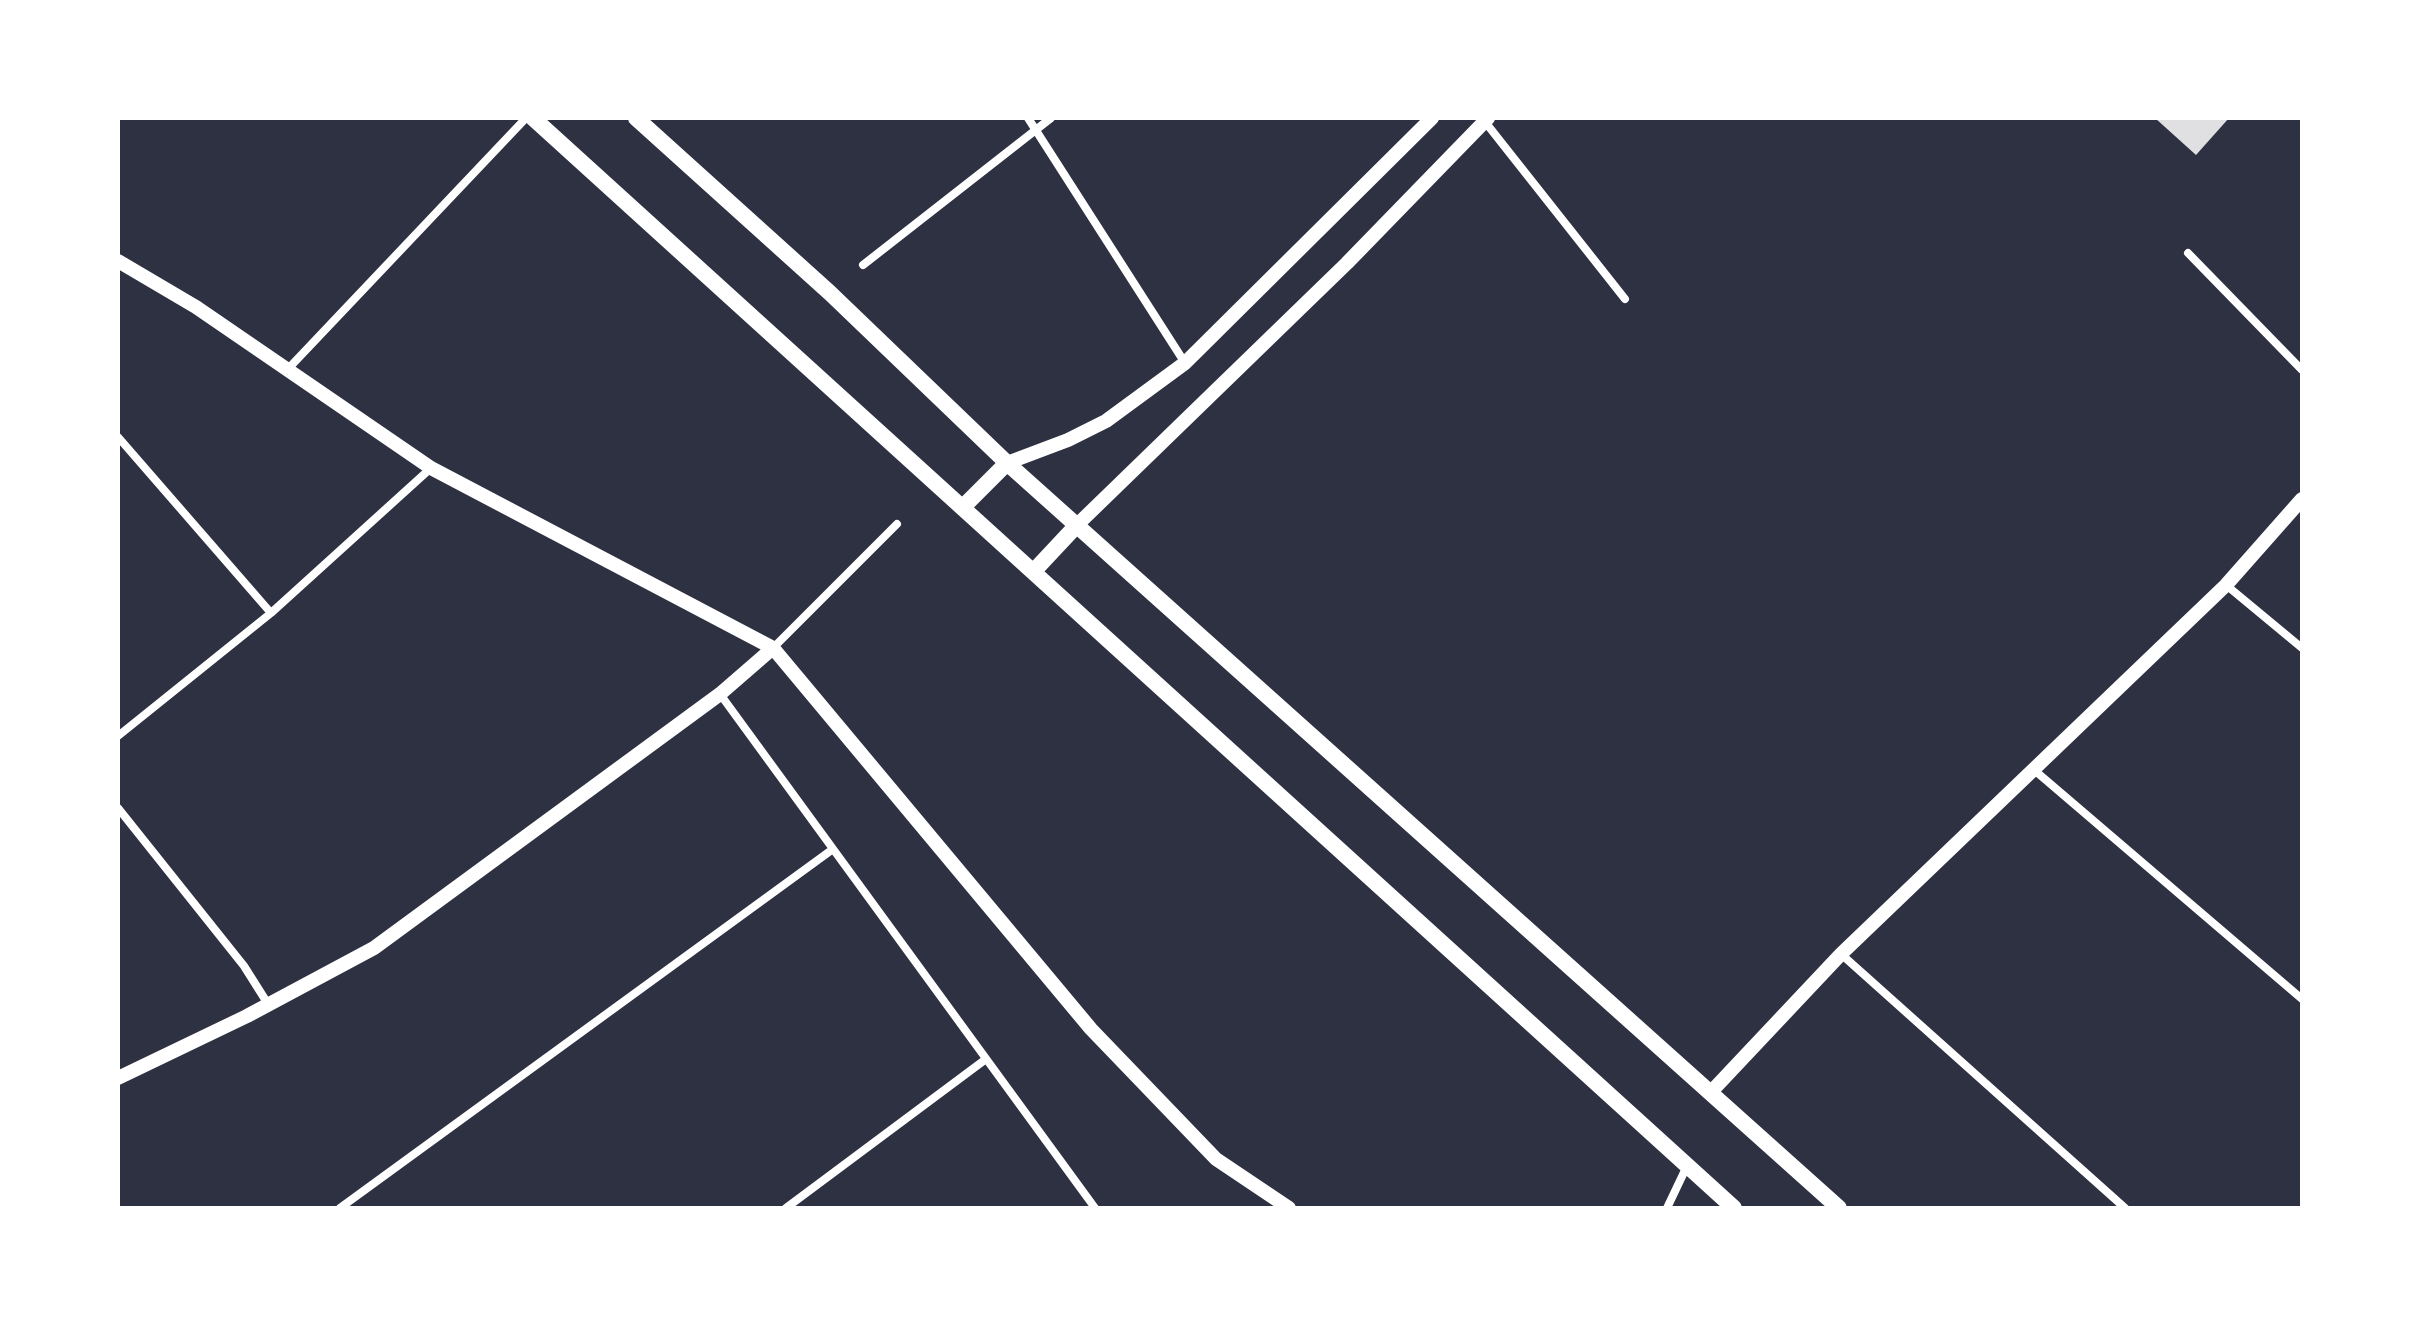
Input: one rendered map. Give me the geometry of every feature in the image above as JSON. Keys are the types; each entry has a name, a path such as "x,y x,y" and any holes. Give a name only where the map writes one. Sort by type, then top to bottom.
{"main road":[{"path":"533,118 1734,1208"},
{"path":"636,118 830,293 1007,463 1839,1208"},
{"path":"963,507 1007,463"},
{"path":"1033,572 1077,525"}],"street":[{"path":"287,370 526,118"},
{"path":"1028,118 1185,363"},
{"path":"863,265 1051,118"},
{"path":"1007,463 1068,440 1106,421 1185,363 1432,118"},
{"path":"1077,525 1347,263 1485,119 1625,299"},
{"path":"2188,253 2302,370"},
{"path":"118,261 196,307 431,468 773,648 1091,1029 1216,1159 1289,1208"},
{"path":"118,437 271,613"},
{"path":"118,736 271,613 431,468"},
{"path":"1711,1092 1841,954 2226,585 2302,499"},
{"path":"118,1078 374,948 720,694 773,648 897,524"},
{"path":"2226,585 2302,648"},
{"path":"720,694 1095,1208"},
{"path":"2033,769 2302,999"},
{"path":"118,808 244,966 268,1004"},
{"path":"340,1208 833,849"},
{"path":"1841,954 2125,1208"},
{"path":"786,1208 986,1059"},
{"path":"1667,1208 1687,1166"}],"building":[{"path":"2155,118 2229,118 2196,155"}]}
